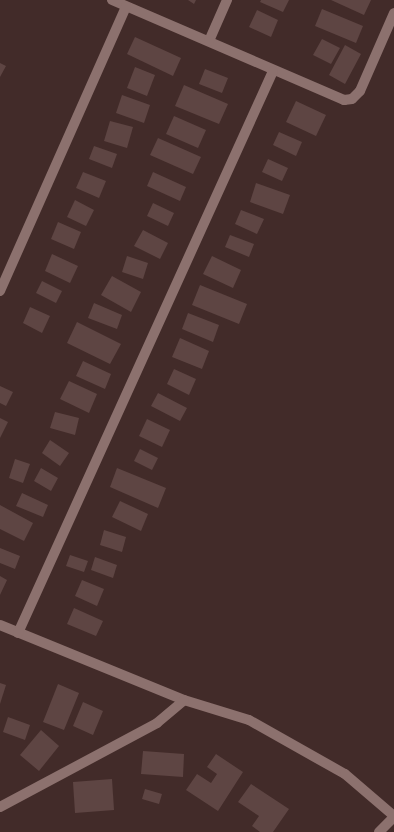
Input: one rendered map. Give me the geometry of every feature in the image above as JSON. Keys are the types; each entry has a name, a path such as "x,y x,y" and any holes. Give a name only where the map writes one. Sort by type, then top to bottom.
{"street":[{"path":"112,0 209,41 272,71 344,100 352,99 360,91 394,13"},
{"path":"209,41 227,0"},
{"path":"0,291 126,7"},
{"path":"18,633 272,71"},
{"path":"0,625 184,700 249,720 345,774 394,817 379,832"},
{"path":"0,807 157,723 184,700"}],"building":[{"path":"188,0 196,0 194,4"},
{"path":"261,0 289,0 283,12 260,2"},
{"path":"331,0 371,0 364,15"},
{"path":"322,9 363,26 356,43 315,26"},
{"path":"257,10 278,20 271,37 249,27"},
{"path":"135,37 181,58 173,76 127,54"},
{"path":"322,39 340,48 331,64 313,55"},
{"path":"345,45 361,54 345,84 329,75"},
{"path":"0,63 6,66 0,77"},
{"path":"135,67 155,75 147,96 127,88"},
{"path":"205,69 228,78 222,93 199,84"},
{"path":"184,85 228,104 219,124 175,106"},
{"path":"122,95 150,105 144,123 116,113"},
{"path":"296,101 326,115 316,136 286,122"},
{"path":"174,116 206,130 198,148 166,134"},
{"path":"110,121 133,127 127,148 104,141"},
{"path":"279,132 302,142 296,156 273,145"},
{"path":"158,138 201,157 193,174 150,155"},
{"path":"94,146 117,154 112,168 89,159"},
{"path":"268,159 288,168 282,181 262,172"},
{"path":"83,172 106,181 99,198 76,188"},
{"path":"153,172 186,187 180,201 147,186"},
{"path":"256,183 290,195 283,214 250,202"},
{"path":"75,200 94,210 86,226 67,217"},
{"path":"153,203 174,213 168,226 147,216"},
{"path":"241,210 264,219 257,234 235,224"},
{"path":"58,222 81,232 74,249 51,239"},
{"path":"143,230 168,243 160,259 134,246"},
{"path":"230,235 254,244 249,257 225,247"},
{"path":"52,254 78,266 70,283 45,271"},
{"path":"127,256 148,263 143,279 122,272"},
{"path":"212,256 241,270 233,288 203,274"},
{"path":"112,276 141,292 131,312 101,295"},
{"path":"42,281 62,291 56,303 36,293"},
{"path":"200,285 247,304 239,324 192,305"},
{"path":"94,303 122,315 117,329 88,318"},
{"path":"30,307 50,316 42,333 23,323"},
{"path":"188,313 219,325 213,342 182,329"},
{"path":"77,322 121,344 110,364 67,343"},
{"path":"180,338 209,351 202,369 172,357"},
{"path":"83,361 111,374 105,389 76,376"},
{"path":"174,369 196,379 189,395 167,384"},
{"path":"69,381 97,394 89,413 60,399"},
{"path":"0,386 13,392 6,406 0,403"},
{"path":"158,393 187,408 180,421 151,406"},
{"path":"55,412 79,418 75,435 50,428"},
{"path":"0,418 8,422 0,438"},
{"path":"147,419 170,430 162,447 139,436"},
{"path":"50,440 69,453 60,466 42,453"},
{"path":"140,449 158,458 152,470 134,461"},
{"path":"15,459 30,464 23,483 9,478"},
{"path":"41,468 58,478 51,491 34,481"},
{"path":"117,468 166,488 158,508 110,487"},
{"path":"22,493 48,505 43,517 16,506"},
{"path":"120,501 148,514 141,531 112,517"},
{"path":"0,505 33,523 24,541 0,529"},
{"path":"104,530 126,537 122,552 100,545"},
{"path":"0,548 20,556 15,569 0,563"},
{"path":"70,555 88,561 84,572 66,566"},
{"path":"95,557 117,565 113,578 91,570"},
{"path":"0,576 7,580 0,595"},
{"path":"82,580 104,589 97,606 75,596"},
{"path":"74,608 103,621 96,636 67,624"},
{"path":"0,683 6,685 0,704"},
{"path":"58,684 79,693 64,730 43,722"},
{"path":"83,702 103,711 93,735 73,726"},
{"path":"8,717 30,725 25,740 3,732"},
{"path":"41,730 59,746 39,771 20,755"},
{"path":"143,751 184,754 183,777 141,774"},
{"path":"216,754 243,772 218,811 186,790 197,774 211,783 217,774 207,767"},
{"path":"112,779 114,810 75,813 73,782"},
{"path":"251,784 289,809 273,832 260,832 252,826 259,816 238,802"},
{"path":"145,789 162,794 159,804 142,799"}]}
